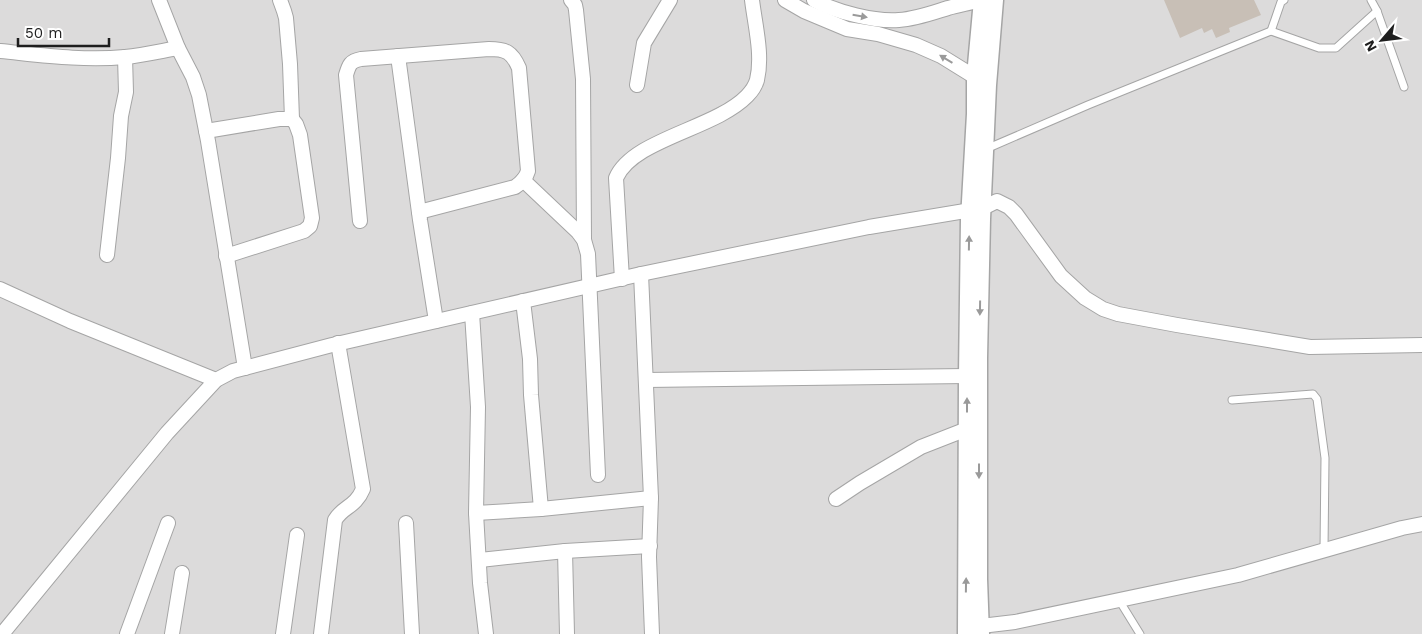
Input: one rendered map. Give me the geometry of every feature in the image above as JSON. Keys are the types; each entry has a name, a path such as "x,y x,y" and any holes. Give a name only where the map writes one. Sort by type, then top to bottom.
{"street":[{"path":"159,0 199,95 245,368"},
{"path":"226,256 304,231 310,226 312,218 300,136 292,119 286,18 280,0"},
{"path":"571,0 576,10 583,79 584,240 588,254 590,286 598,475"},
{"path":"637,85 644,43 670,0"},
{"path":"622,279 616,178 619,171 627,162 642,151 724,114 741,102 755,87 758,78 759,53 752,0"},
{"path":"785,0 804,11 822,6 882,20 900,20 922,16 981,0 981,81 985,150 976,209 967,376 966,634"},
{"path":"995,0 975,114 981,630 1238,575 1422,524"},
{"path":"822,6 847,29 878,34 916,45 941,56 981,81"},
{"path":"0,51 79,58 125,57 178,48"},
{"path":"360,221 346,75 348,66 354,61 398,56 498,49 506,51 515,58 519,68 528,171 526,176 515,186 419,212"},
{"path":"398,56 436,321"},
{"path":"107,255 121,116 126,92 125,57"},
{"path":"206,131 279,119 292,119"},
{"path":"523,180 584,240"},
{"path":"2,634 167,433 216,380 233,371 338,344 641,274 869,228 976,209 997,201 1009,207 1016,214 1061,276 1085,298 1103,309 1118,314 1177,325 1310,346 1422,345"},
{"path":"641,274 651,498 652,634"},
{"path":"0,289 70,321 216,380"},
{"path":"523,301 530,359 531,395 541,509"},
{"path":"472,313 478,406 476,513 480,583 486,634"},
{"path":"321,634 335,520 338,515 355,503 363,489 338,344"},
{"path":"646,380 967,376"},
{"path":"836,499 921,448 966,429"},
{"path":"476,513 541,509 651,498"},
{"path":"126,634 168,522"},
{"path":"406,523 412,634"},
{"path":"283,634 297,535"},
{"path":"480,560 565,551 650,546"},
{"path":"565,551 567,634"},
{"path":"172,634 182,573"}],"lane":[{"path":"1271,31 1281,2 1284,0"},
{"path":"1371,0 1377,11 1404,87"},
{"path":"985,150 1088,105 1271,31 1319,48 1336,48 1377,11"},
{"path":"1232,400 1313,394 1317,399 1325,458 1324,550"},
{"path":"1118,600 1140,634"}],"shaded area":[{"path":"0,0 1422,0 1422,634 0,634"}],"building":[{"path":"1164,0 1254,0 1261,15 1229,28 1230,32 1216,38 1212,29 1204,33 1202,28 1180,38"}]}
